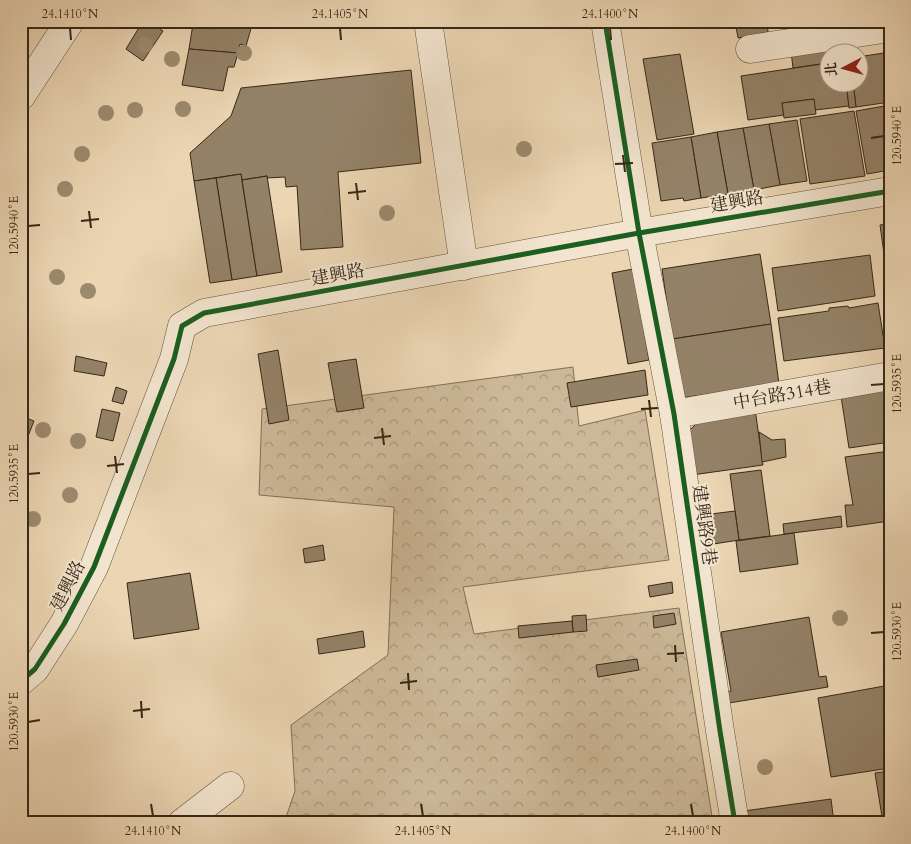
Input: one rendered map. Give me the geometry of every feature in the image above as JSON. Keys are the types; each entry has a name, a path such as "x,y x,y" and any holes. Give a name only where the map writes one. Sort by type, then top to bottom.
{"street":[{"path":"21,96 70,21"},
{"path":"428,21 464,266"},
{"name":"建興路9巷","path":"605,21 639,233 674,414 735,823"},
{"path":"750,49 890,28"},
{"name":"建興路","path":"21,681 35,669 64,624 94,567 174,359 182,326 204,313 639,233 890,191"},
{"name":"中台路314巷","path":"674,414 890,376"},
{"path":"182,823 230,786"}],"green space":[{"path":"573,367 579,426 645,410 669,560 463,587 474,634 679,608 713,823 284,823 295,791 291,725 388,655 394,507 259,495 262,409"}],"building":[{"path":"143,21 148,21 163,31 143,61 126,49"},
{"path":"190,21 207,21 205,26 215,29 217,21 237,21 252,25 246,46 240,44 238,53 189,49 193,24 189,23"},
{"path":"735,21 767,21 768,32 738,38"},
{"path":"818,47 818,64 793,68 791,51"},
{"path":"189,49 238,53 234,67 228,67 223,91 182,85"},
{"path":"890,52 890,102 856,107 854,92 868,92 868,55"},
{"path":"680,54 694,134 657,140 643,59"},
{"path":"818,64 818,92 847,92 849,106 815,110 814,99 782,103 784,115 748,120 741,76"},
{"path":"411,70 421,163 338,172 343,247 301,250 297,186 286,187 285,177 267,178 267,176 242,180 241,174 194,181 190,153 231,116 241,88"},
{"path":"847,92 854,92 856,107 849,108"},
{"path":"814,99 816,114 784,118 782,103"},
{"path":"890,105 890,170 867,174 856,111"},
{"path":"854,111 865,176 810,184 800,119"},
{"path":"797,120 807,181 780,185 769,124"},
{"path":"769,124 780,185 754,190 743,128"},
{"path":"743,128 754,190 728,194 717,132"},
{"path":"717,132 728,194 701,198 691,137"},
{"path":"691,137 701,198 684,201 683,198 661,201 652,143"},
{"path":"241,174 257,276 232,280 216,178"},
{"path":"267,176 282,272 257,276 242,180"},
{"path":"216,178 232,280 210,283 194,181"},
{"path":"890,224 890,297 880,225"},
{"path":"760,254 771,324 672,339 662,269"},
{"path":"870,255 875,296 778,311 772,268"},
{"path":"633,269 649,360 628,364 612,273"},
{"path":"878,303 885,348 784,361 778,318 829,311 829,308 848,306 849,308"},
{"path":"771,324 779,384 681,398 672,339"},
{"path":"278,350 289,420 269,424 258,354"},
{"path":"76,356 107,363 104,376 74,371"},
{"path":"356,359 364,408 337,412 328,363"},
{"path":"645,370 648,395 571,407 567,383"},
{"path":"116,387 127,391 123,404 112,401"},
{"path":"890,389 890,442 849,448 841,396"},
{"path":"754,402 763,465 692,475 685,435 707,413"},
{"path":"102,409 120,413 113,441 96,437"},
{"path":"21,416 34,421 21,454"},
{"path":"759,432 772,440 785,439 786,457 762,462"},
{"path":"890,451 890,521 847,527 845,505 853,505 845,457"},
{"path":"761,470 770,536 739,540 730,474"},
{"path":"735,511 739,540 707,545 703,515"},
{"path":"841,516 842,527 784,534 783,524"},
{"path":"794,533 798,564 740,572 736,541"},
{"path":"323,545 325,560 305,563 303,549"},
{"path":"190,573 199,629 134,639 127,583"},
{"path":"672,582 673,593 650,597 648,586"},
{"path":"674,613 676,624 654,628 653,616"},
{"path":"586,615 587,631 573,632 572,616"},
{"path":"809,617 819,677 826,676 828,687 729,703 727,692 731,691 721,632"},
{"path":"572,621 573,632 519,638 518,626"},
{"path":"363,631 365,647 319,654 317,639"},
{"path":"637,659 639,670 598,677 596,665"},
{"path":"890,685 890,768 831,777 818,698"},
{"path":"890,771 890,822 883,823 875,773"},
{"path":"831,799 834,823 746,823 744,811"}],"cycle path":[{"path":"605,21 639,233 674,414 735,823"},
{"path":"21,681 35,669 64,624 94,567 174,359 182,326 204,313 639,233 890,191"}]}
